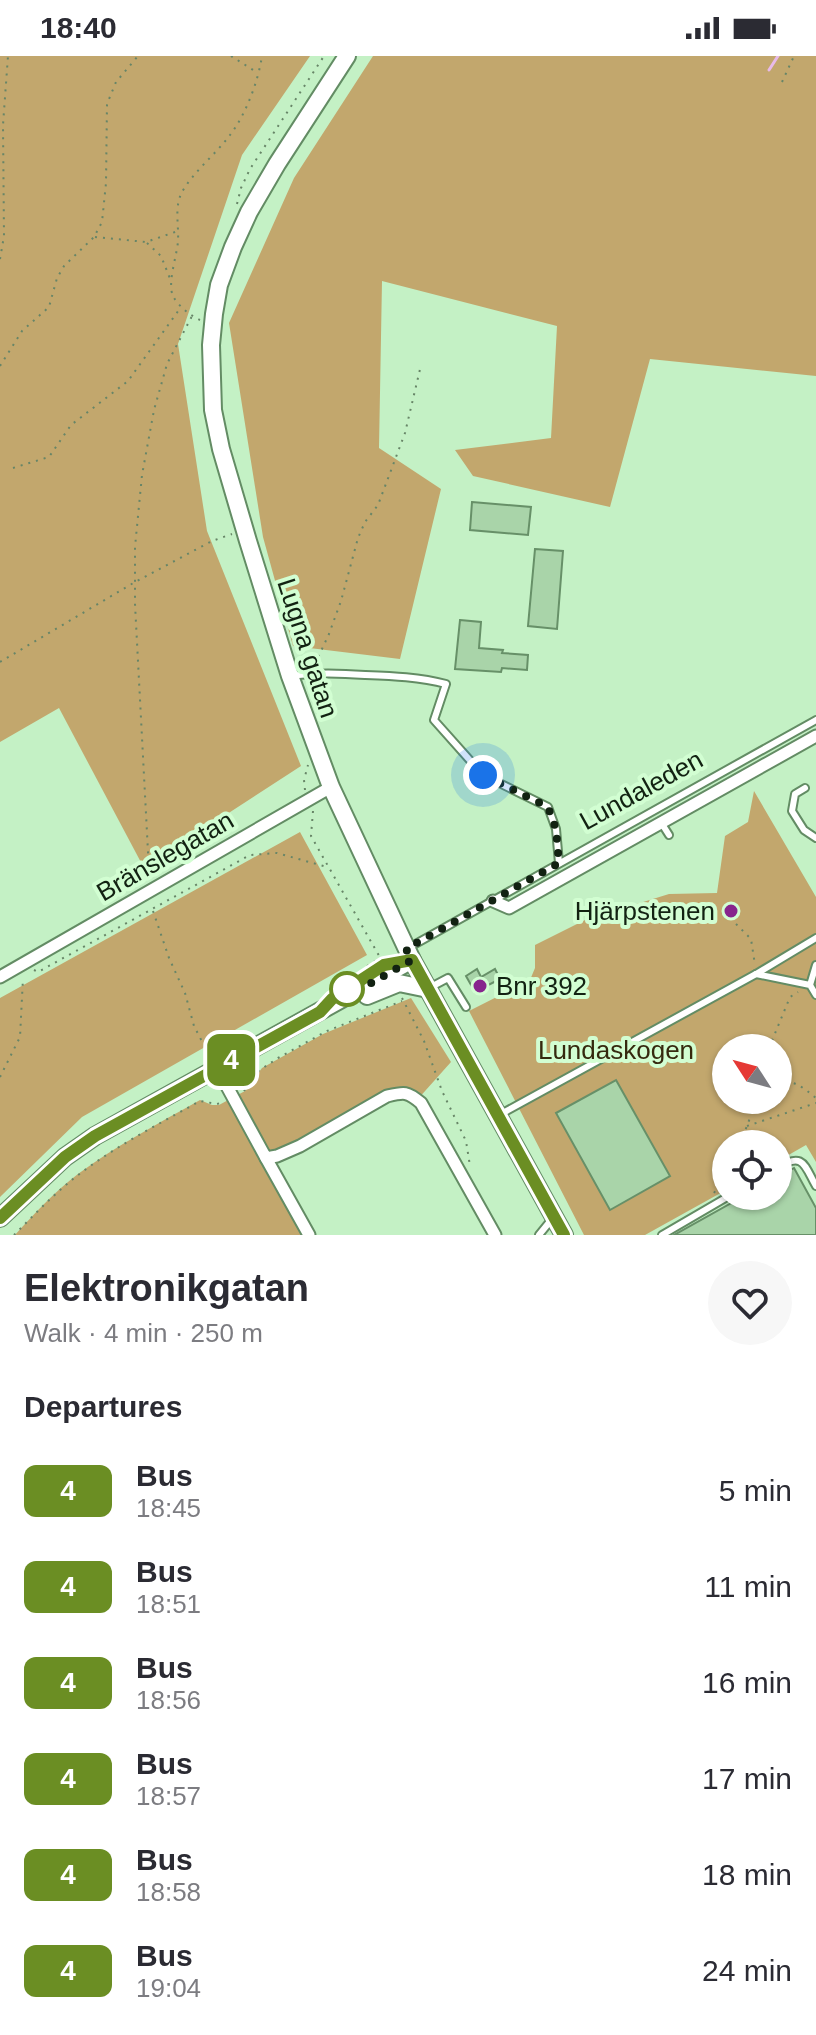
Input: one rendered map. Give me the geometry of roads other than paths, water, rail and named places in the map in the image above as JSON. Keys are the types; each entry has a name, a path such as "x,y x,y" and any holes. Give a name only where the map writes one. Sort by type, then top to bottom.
{"main road":[{"name":"Lugna gatan","path":"347,56 277,164 233,247 219,285 211,345 213,410 221,449 290,676 331,787 409,954 564,1235"},
{"name":"Lundaleden","path":"0,1218 65,1157 95,1136 320,1012 409,954"},
{"name":"Lundaleden","path":"320,1012 331,1011 394,984 428,989"}],"street":[{"path":"493,901 509,908 816,736"},
{"name":"Bränslegatan","path":"0,977 331,787"},
{"path":"217,1068 309,1235"},
{"path":"266,1158 300,1146 387,1096 408,1093 421,1103 495,1235"}],"lane":[{"path":"290,676 311,672 388,676 446,684 434,720 483,775 548,807 556,829 559,863"},
{"name":"Lundaleden","path":"409,954 559,863 816,720"},
{"path":"805,788 795,794 792,811 804,830 816,838"},
{"path":"662,824 669,835"},
{"path":"498,1115 816,938"},
{"path":"810,985 816,965"},
{"path":"756,974 810,985 816,995"},
{"path":"428,989 450,976 466,1007"},
{"path":"792,1160 804,1164 816,1186"},
{"path":"662,1235 712,1206"},
{"path":"539,1235 554,1216"}],"waterway":[{"path":"769,70 778,56"}],"place":[{"name":"Hjärpstenen","path":"731,911"},
{"name":"Bnr 392","path":"480,986"}],"park label":[{"name":"Lundaskogen","path":"616,1050"}]}
